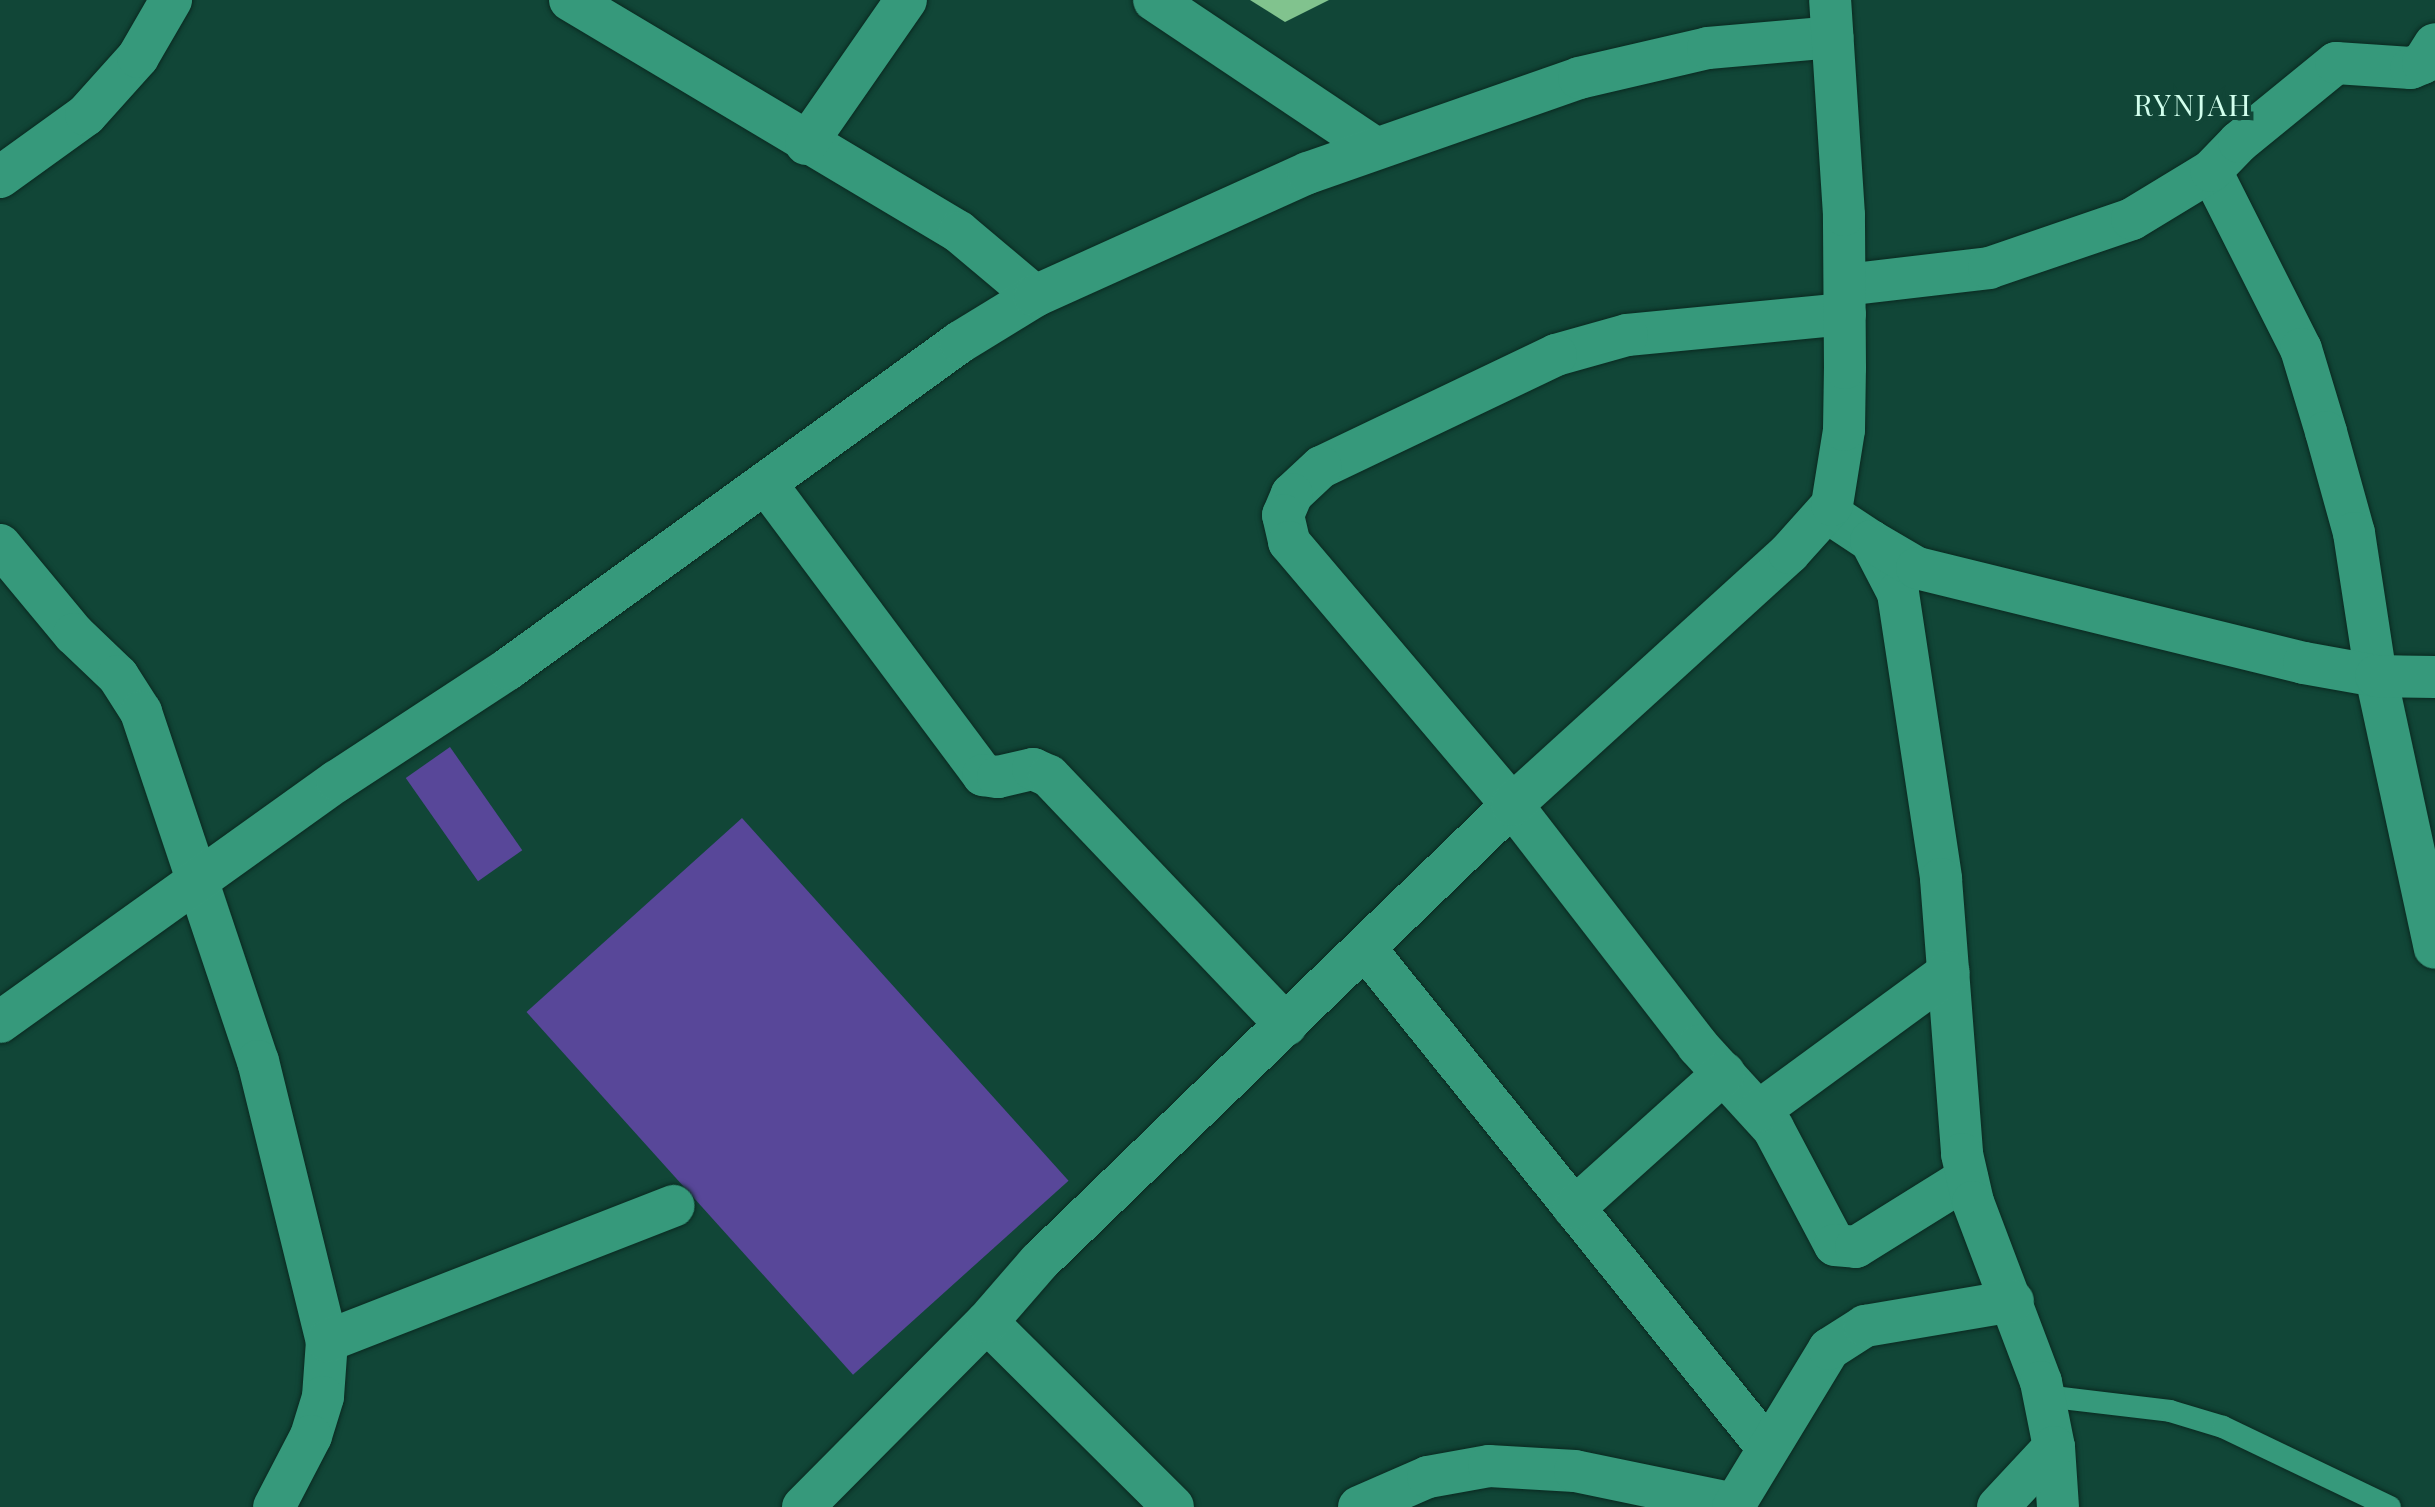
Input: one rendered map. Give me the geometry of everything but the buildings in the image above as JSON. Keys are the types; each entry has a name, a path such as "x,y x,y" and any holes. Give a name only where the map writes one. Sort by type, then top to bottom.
{"street":[{"path":"0,177 86,115 138,57 171,0"},
{"path":"570,0 806,144 959,232 1035,296"},
{"path":"806,144 906,0"},
{"path":"1154,0 1375,148"},
{"path":"0,1022 200,882 337,781 508,669 767,485 960,342 1035,296 1375,148 1579,78 1832,19 1845,299 1843,442 1839,478 1827,512 1779,563 1512,805 1039,1262 987,1322 803,1507"},
{"path":"1967,1178 1856,1247 1835,1245 1790,1153 1759,1111 1724,1073 1512,805 1289,542 1283,515 1292,494 1321,467 1556,355 1627,335 1845,299 2028,256 2132,219 2211,171 2239,142 2336,63 2411,68 2423,63 2435,44"},
{"path":"2211,171 2301,349 2354,533 2376,676 2435,948"},
{"path":"767,485 978,769 998,777 1033,769 1049,776 1286,1025"},
{"path":"1827,512 1917,568 2376,676 2435,677"},
{"path":"1871,541 1898,593 1941,879 1967,1178 2045,1396 2054,1447 2058,1507"},
{"path":"0,545 16,590 118,676 141,712 258,1061 327,1341 323,1397 311,1436 274,1507"},
{"path":"1365,948 1766,1446"},
{"path":"1759,1111 1949,972"},
{"path":"1574,1208 1724,1073"},
{"path":"327,1341 674,1206"},
{"path":"1359,1507 1428,1477 1489,1466 1575,1471 1733,1506 1766,1446 1829,1349 1865,1326 2013,1301"},
{"path":"987,1322 1173,1507"},
{"path":"1998,1507 2054,1447"}],"lane":[{"path":"2045,1396 2170,1411 2223,1427 2390,1507"}],"shaded area":[{"path":"450,747 522,850 478,881 406,778"},
{"path":"742,818 1069,1181 853,1375 526,1012"}],"district":[{"name":"RYNJAH","path":"2193,104"}]}
